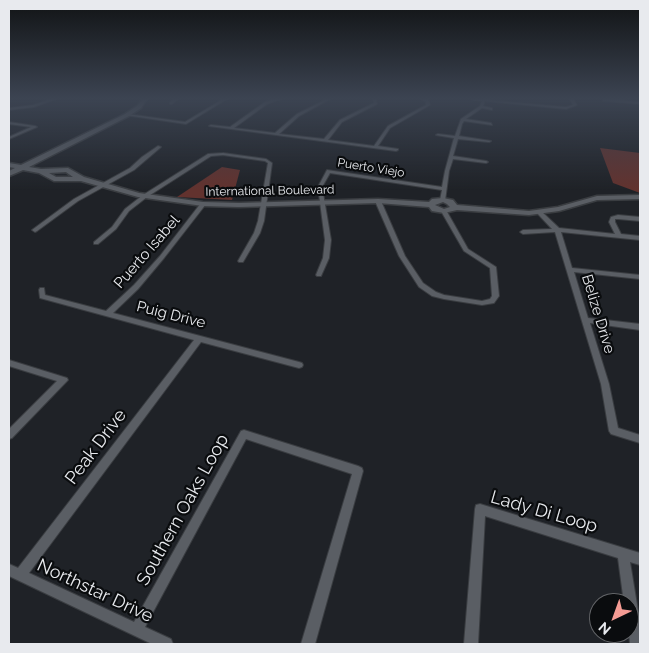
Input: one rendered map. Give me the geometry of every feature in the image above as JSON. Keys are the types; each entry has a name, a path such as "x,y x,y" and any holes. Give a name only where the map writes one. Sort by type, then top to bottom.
{"main road":[{"path":"9,174 98,129"},
{"name":"International Boulevard","path":"9,165 41,171 54,179 81,179 145,196 203,204 263,205 378,201 432,204 435,201 443,200"},
{"path":"444,211 451,210 454,207 502,212 539,212 559,209 597,198 640,197"},
{"path":"443,200 452,203 454,207"},
{"name":"International Boulevard","path":"432,204 435,209 444,211"}],"street":[{"path":"9,138 29,129"},
{"path":"242,129 396,150"},
{"path":"276,134 281,129"},
{"path":"325,141 334,129"},
{"path":"375,147 387,129"},
{"path":"443,200 451,157 459,129"},
{"path":"438,135 489,141"},
{"path":"35,230 76,200 132,169 159,147"},
{"path":"96,243 114,228 127,210 145,196 210,155 223,154 269,162 261,221 257,233 241,261"},
{"path":"451,157 486,162"},
{"name":"Puerto Viejo","path":"322,202 321,184 329,171 444,189"},
{"path":"378,201 402,256 421,285 434,294 455,300 488,303 496,296 493,267 466,250 444,211"},
{"path":"319,275 328,251 322,202"},
{"name":"Puerto Isabel","path":"106,314 136,287 156,265 203,204"},
{"name":"Belize Drive","path":"539,212 557,230 610,403 614,431 640,439"},
{"path":"619,236 612,222 613,218 640,219"},
{"path":"523,232 557,230 640,238"},
{"path":"570,270 640,277"},
{"name":"Puig Drive","path":"42,290 42,296 299,365"},
{"path":"586,320 640,326"},
{"name":"Peak Drive","path":"14,573 200,338"},
{"path":"9,363 64,380 9,435"},
{"name":"Southern Oaks Loop","path":"138,630 244,434 358,471 308,644"},
{"name":"Lady Di Loop","path":"470,644 480,509 640,559"},
{"path":"623,554 637,644"},
{"name":"Northstar Drive","path":"14,573 166,644"}],"shaded area":[{"path":"600,148 640,153 640,193 613,183"},
{"path":"222,167 240,170 232,200 177,197"}]}
